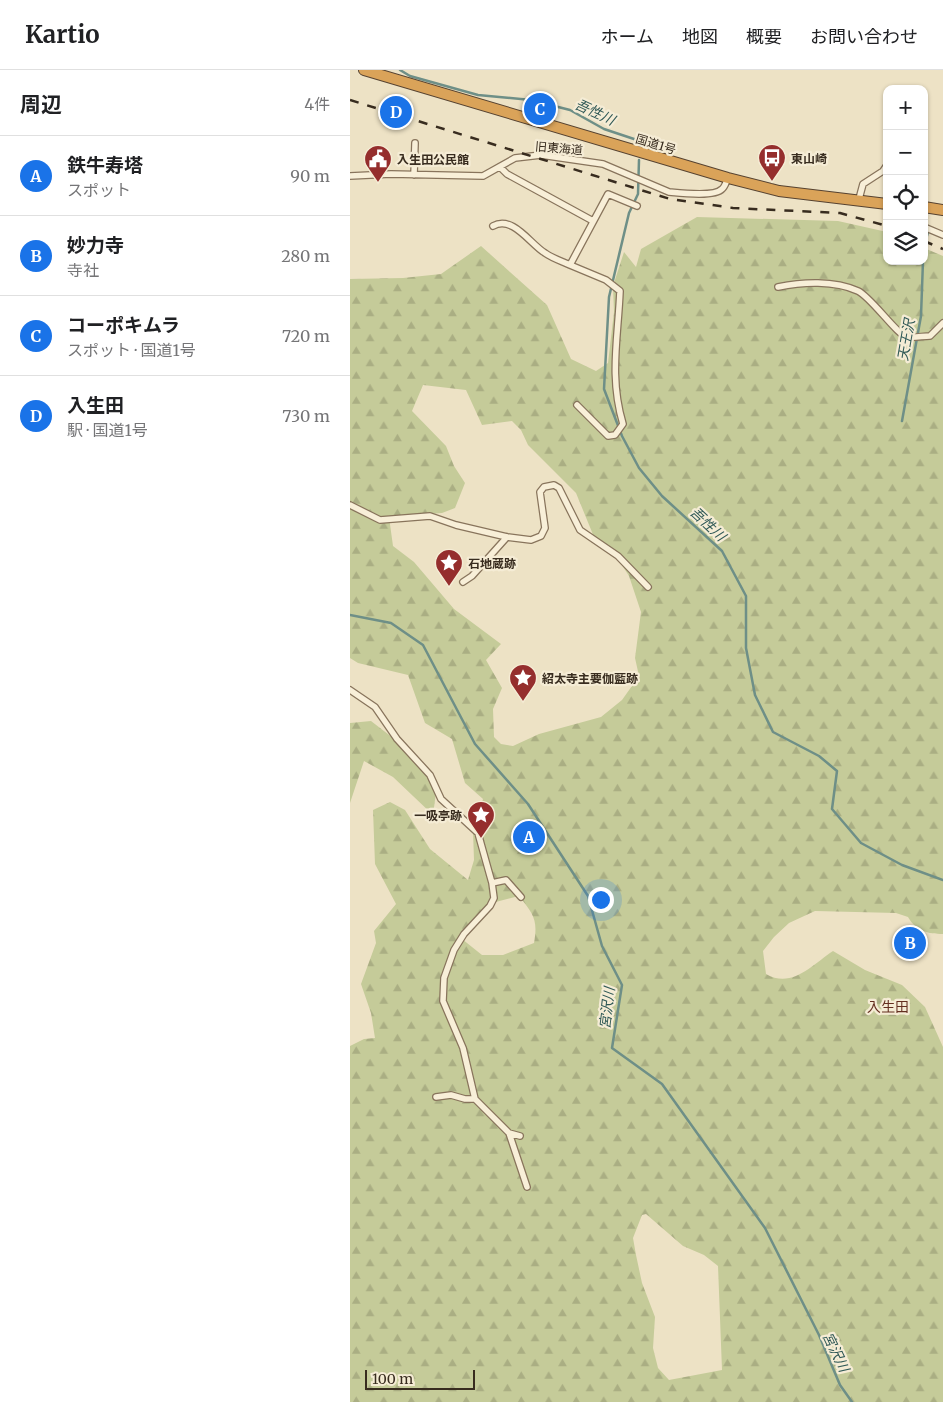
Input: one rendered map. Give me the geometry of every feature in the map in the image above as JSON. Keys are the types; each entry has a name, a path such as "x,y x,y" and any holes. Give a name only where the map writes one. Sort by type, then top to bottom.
{"highway":[{"name":"国道1号","path":"364,70 728,178 779,191 859,199 883,205"},
{"path":"928,208 943,210"}],"street":[{"path":"414,143 414,175"},
{"name":"旧東海道","path":"350,176 483,176 514,158 527,156 580,159 603,164 669,192 677,193 717,192 724,188 728,178"},
{"path":"500,167 507,174 593,221"},
{"path":"859,199 863,184 883,171"},
{"path":"570,264 608,194 637,206"},
{"path":"493,226 498,223 507,225 528,237 543,253 606,280 620,291 614,369 619,409 623,424 615,434 608,436 578,405"},
{"path":"928,229 943,235"},
{"path":"778,287 820,283 857,291 891,321 901,335 908,337 930,336 943,323"},
{"path":"350,505 380,520 430,516 507,537 531,540 541,536 545,528 540,492 544,487 554,485 559,488 580,530 618,556 648,587"},
{"path":"463,582 472,576 507,537"},
{"path":"350,690 375,707 397,739 430,775 441,799 478,833 492,883 494,898 490,906 464,934 454,950 446,969 443,1001 463,1048 475,1099 509,1133 527,1187"},
{"path":"492,883 506,880 521,897"},
{"path":"436,1097 451,1095 465,1099 475,1099"},
{"path":"509,1133 520,1136"}],"green space":[{"path":"697,217 838,221 883,231 883,265 928,265 928,250 943,256 943,934 923,931 915,926 908,917 896,913 815,911 789,923 763,951 766,974 775,978 793,977 833,951 865,970 902,985 925,1007 943,1047 943,1402 350,1402 350,1046 364,1039 375,1038 371,1013 361,984 376,943 374,931 396,904 375,864 373,810 390,802 405,810 430,849 468,880 474,860 473,831 483,799 465,783 452,739 425,723 408,675 358,663 350,658 350,279 403,278 441,274 481,246 547,305 571,359 596,371 608,363 614,312 613,286 624,252 636,267 641,249","holes":["423,385 466,390 482,425 512,421 521,430 528,445 576,493 594,537 618,559 629,576 641,612 635,658 639,676 622,700 601,717 539,734 513,746 501,744 494,737 493,709 502,688 486,660 501,644 454,609 414,562 393,546 389,517 442,513 455,508 465,483 454,466 446,446 412,411","519,896 534,918 534,943 503,955 482,955 462,939 488,904","646,1214 683,1246 704,1255 718,1266 722,1370 669,1380 658,1368 653,1348 655,1317 642,1283 633,1238 642,1215"]},
{"path":"371,721 406,748 437,785 433,815 393,777 364,761 350,803 350,723"}],"waterway":[{"name":"吾性川","path":"400,70 410,76 478,95 531,100 570,110 604,129 637,140"},
{"name":"吾性川","path":"639,160 638,194 629,213 609,297 604,389 622,436 639,468 662,496 722,551 746,596 746,648 755,695 773,732 819,756 837,771 832,809 861,843 902,865 943,880"},
{"name":"天王沢","path":"902,421 921,316 923,265"},
{"name":"宮沢川","path":"350,615 391,623 423,645 475,744 528,804 588,896 602,946 622,985 612,1048 662,1084 765,1228 819,1335 840,1385 852,1402"}],"railway":[{"path":"350,100 670,199 733,208 840,213 883,225"},
{"path":"928,243 943,249"}],"place":[{"name":"コーポキムラ","path":"540,109"},
{"name":"入生田","path":"396,112"},
{"name":"東山崎","path":"772,182"},
{"name":"入生田公民館","path":"378,183"},
{"name":"石地蔵跡","path":"449,587"},
{"name":"紹太寺主要伽藍跡","path":"523,702"},
{"name":"鉄牛寿塔","path":"529,837"},
{"name":"一吸亭跡","path":"481,839"},
{"name":"妙力寺","path":"910,943"}],"district":[{"name":"入生田","path":"888,1007"}]}
